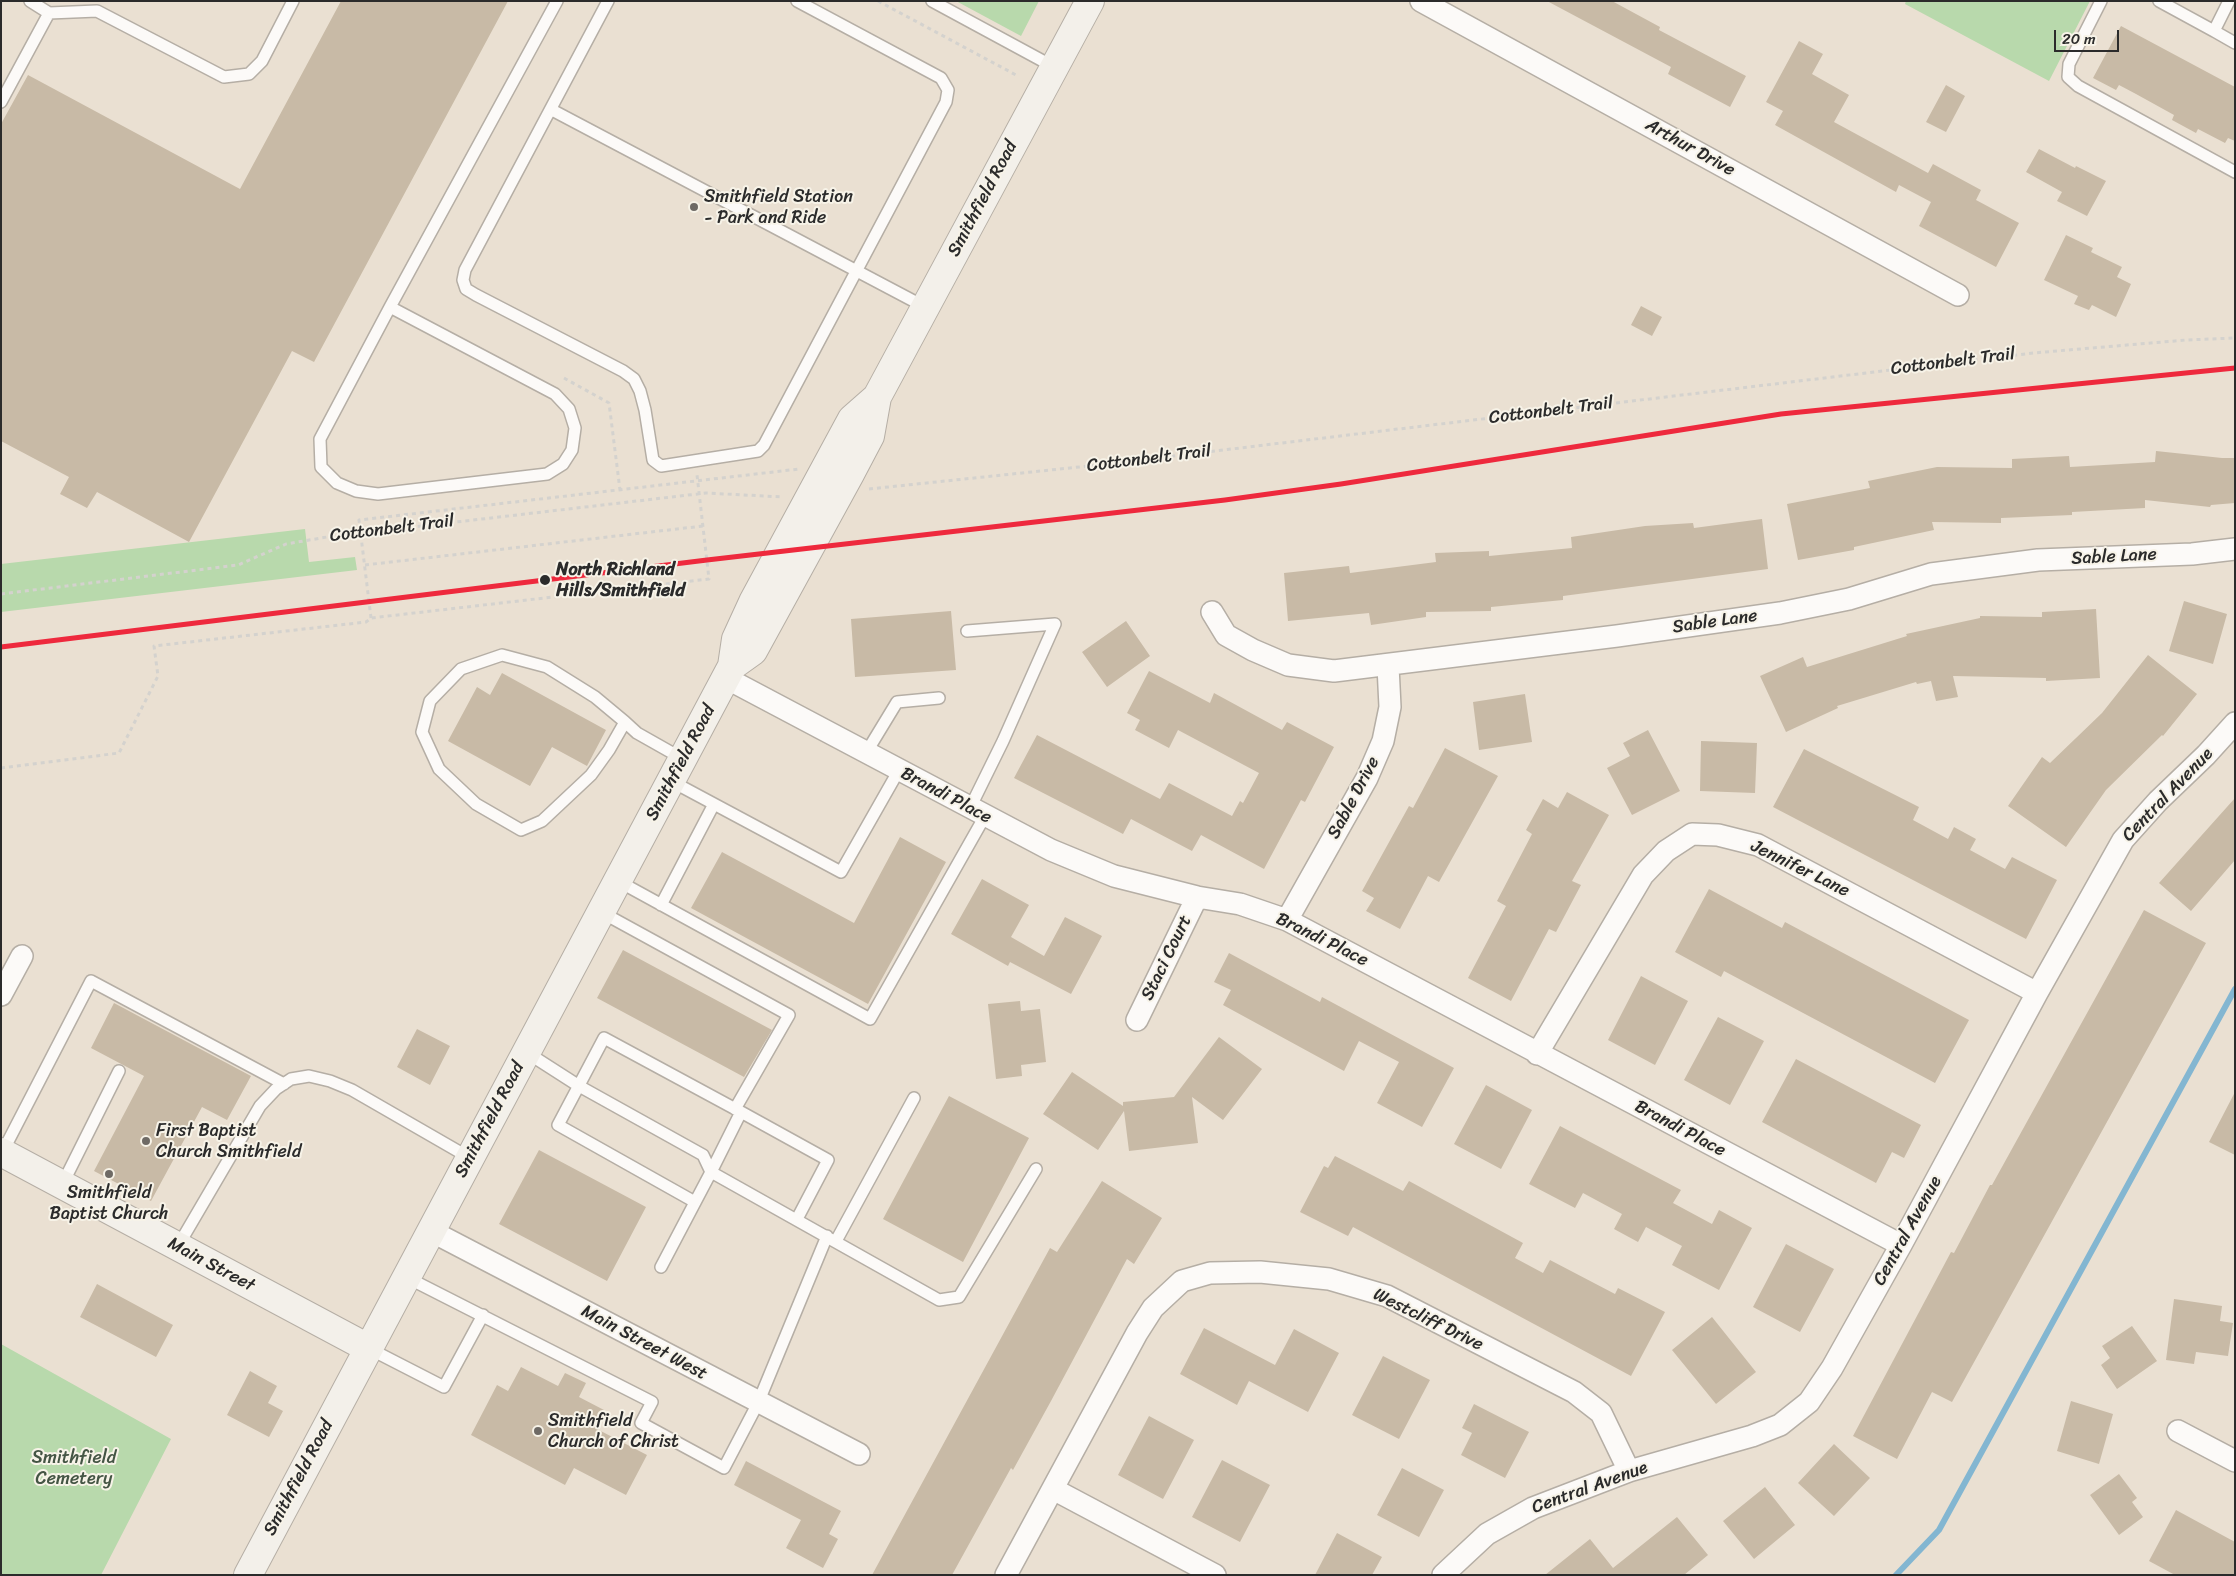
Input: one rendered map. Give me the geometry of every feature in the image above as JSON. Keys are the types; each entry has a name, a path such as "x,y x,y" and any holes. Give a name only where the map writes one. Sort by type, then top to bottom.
{"main road":[{"name":"Smithfield Road","path":"248,1575 729,672 753,652 850,474 870,436 877,396 1090,1"},
{"name":"Main Street","path":"2,1152 368,1348"}],"street":[{"name":"Arthur Drive","path":"1421,1 1958,295"},
{"name":"Sable Lane","path":"1212,612 1226,635 1253,650 1288,665 1334,671 1388,666 1780,613 1849,599 1932,574 2038,560 2192,554 2235,549"},
{"name":"Sable Drive","path":"1287,920 1367,778 1383,741 1390,707 1388,666"},
{"name":"Brandi Place","path":"729,672 866,753 1051,850 1114,876 1198,897 1240,904 1287,920 1901,1245"},
{"name":"Central Avenue","path":"1443,1575 1487,1534 1533,1508 1630,1472 1752,1436 1780,1425 1809,1402 1832,1368 1901,1245 2037,993 2123,840 2158,801 2206,756 2235,724"},
{"name":"Jennifer Lane","path":"1537,1054 1643,875 1666,851 1692,834 1718,835 1758,845 2037,993"},
{"name":"Staci Court","path":"1137,1020 1198,897"},
{"path":"1,995 22,956"},
{"name":"Main Street West","path":"431,1232 859,1454"},
{"name":"Westcliff Drive","path":"1006,1575 1137,1333 1153,1308 1182,1281 1210,1273 1260,1272 1329,1279 1387,1296 1574,1392 1601,1413 1630,1472"},
{"path":"2178,1431 2235,1461"},
{"path":"1053,1489 1215,1575"}],"lane":[{"path":"30,1 49,13 100,6 224,77 249,74 262,61 293,1"},
{"path":"390,307 555,394 569,409 575,428 572,450 563,464 547,474 378,494 356,491 337,483 322,466 320,439 390,307 557,1"},
{"path":"608,1 552,110 465,270 463,280 466,289 623,371 634,379 640,391 645,410 653,460 661,466 758,452 764,446 858,272 946,102 948,90 941,78 803,3"},
{"path":"932,1 1054,67"},
{"path":"2101,1 2069,64 2068,77 2078,86 2235,172"},
{"path":"2159,1 2235,43"},
{"path":"2214,31 2229,1"},
{"path":"1,102 49,13"},
{"path":"552,110 925,307"},
{"path":"618,881 870,1019 977,812 1003,741 1054,624 967,631"},
{"path":"625,722 610,750 591,775 542,821 521,830 476,804 439,768 422,732 430,701 461,669 502,655 547,667 595,697 625,722 714,804 841,872 899,770"},
{"path":"866,753 897,702 939,698"},
{"path":"661,905 714,804"},
{"path":"601,912 789,1015 738,1110 711,1172 661,1268"},
{"path":"2,1152 90,980 284,1084"},
{"path":"695,1202 558,1125 604,1038 828,1160 796,1219"},
{"path":"526,1052 579,1086 703,1154 711,1172 939,1300 959,1298 1036,1168"},
{"path":"62,1185 119,1071"},
{"path":"177,1247 255,1114 276,1089 291,1079 309,1076 330,1081 352,1090 470,1158"},
{"path":"406,1277 652,1402 641,1423 724,1468 758,1403 831,1239 914,1098"},
{"path":"368,1348 444,1387 483,1315"}],"path":[{"path":"878,1 1016,75"},
{"name":"Cottonbelt Trail","path":"867,489 1108,464 2033,353 2186,340 2235,338"},
{"path":"1,768 119,753 158,676 154,646 366,622 371,618 709,579 697,462"},
{"path":"371,618 359,520 804,468"},
{"name":"Cottonbelt Trail","path":"1,594 238,565 286,544 361,532 699,494 788,497"},
{"path":"365,565 703,526"}],"green space":[{"path":"956,1 1039,1 1021,36"},
{"path":"1906,1 2090,1 2049,81 1905,4"},
{"path":"305,529 309,562 355,557 357,570 1,612 1,564"},
{"name":"Smithfield Cemetery","path":"1,1344 171,1439 101,1575 1,1575"}],"building":[{"path":"341,1 508,1 314,362 292,351 189,542 97,492 87,508 60,494 69,477 1,441 1,124 28,75 240,189"},
{"path":"1547,1 1612,1 1660,27 1659,30 1746,76 1730,107 1668,74 1671,67"},
{"path":"2121,26 2235,87 2235,141 2228,138 2225,143 2198,129 2196,133 2172,120 2174,115 2136,94 2119,85 2116,90 2093,78"},
{"path":"1799,41 1823,54 1812,74 1849,95 1834,122 1928,173 1933,164 1981,190 1976,200 2019,223 1996,267 1919,226 1931,202 1899,185 1896,192 1775,125 1783,111 1766,102"},
{"path":"1946,85 1965,96 1946,132 1926,122"},
{"path":"2039,149 2075,168 2076,166 2106,181 2087,216 2057,201 2062,192 2026,172"},
{"path":"2066,235 2093,248 2091,252 2122,267 2117,277 2131,284 2116,317 2092,305 2089,310 2074,304 2078,296 2044,280"},
{"path":"1641,306 1662,317 1652,336 1631,325"},
{"path":"2156,451 2235,458 2235,503 2211,505 2210,507 2145,500 2145,508 2072,512 2072,515 2001,518 2001,523 1932,522 1934,530 1854,547 1854,550 1798,560 1787,504 1870,488 1868,481 1937,467 2012,468 2012,459 2069,456 2070,467 2155,462"},
{"path":"1762,519 1768,569 1563,596 1563,600 1491,607 1491,611 1426,612 1426,617 1371,625 1369,613 1288,621 1284,573 1349,566 1350,573 1436,562 1435,553 1489,551 1489,556 1572,548 1571,537 1645,526 1693,523 1694,528"},
{"path":"2184,601 2227,614 2213,664 2169,651"},
{"path":"2096,609 2100,678 2046,681 2046,678 1953,676 1958,697 1936,701 1931,681 1917,684 1916,682 1837,706 1838,708 1786,732 1760,676 1803,657 1807,667 1907,636 1906,634 1980,618 1980,616 2042,617 2042,612"},
{"path":"951,611 956,670 855,677 851,619"},
{"path":"1126,621 1150,656 1107,687 1082,652"},
{"path":"2148,655 2197,694 2163,736 2106,790 2066,847 2008,806 2042,757 2050,763 2102,713"},
{"path":"1149,671 1210,703 1214,693 1282,730 1287,722 1334,747 1305,802 1301,800 1264,869 1201,835 1192,851 1131,819 1123,834 1014,778 1037,735 1160,799 1169,783 1232,816 1240,801 1243,803 1259,773 1178,730 1169,748 1135,730 1140,720 1127,713"},
{"path":"502,673 606,730 587,766 552,747 530,786 448,741 477,687 490,695"},
{"path":"1525,694 1532,742 1479,750 1473,702"},
{"path":"1648,730 1680,791 1632,815 1607,768 1630,756 1623,743"},
{"path":"1701,741 1757,743 1755,793 1700,791"},
{"path":"1445,748 1498,776 1439,882 1428,876 1400,929 1366,911 1374,898 1362,891 1409,806 1413,808"},
{"path":"1804,749 1919,807 1913,820 1948,839 1954,827 1976,839 1970,850 2005,869 2012,857 2057,880 2026,939 1773,807"},
{"path":"1567,792 1609,815 1572,881 1581,885 1556,932 1549,929 1511,1001 1468,978 1506,906 1497,901 1532,834 1526,830 1543,799 1558,808"},
{"path":"2235,798 2235,860 2191,911 2159,883"},
{"path":"900,837 946,862 868,1004 691,908 722,852 854,923"},
{"path":"982,879 1029,905 1011,937 1044,956 1065,917 1102,936 1071,994 1010,962 1008,966 951,934"},
{"path":"1709,889 1782,928 1785,922 1969,1020 1935,1083 1724,971 1721,977 1675,952"},
{"path":"2144,910 2206,943 1952,1402 1932,1392 1897,1459 1853,1436 1951,1252 1954,1253"},
{"path":"623,950 772,1030 744,1077 597,998"},
{"path":"1229,953 1320,1002 1322,997 1454,1068 1422,1127 1377,1103 1399,1062 1359,1041 1344,1071 1223,1005 1231,990 1214,982"},
{"path":"1641,976 1688,1001 1655,1065 1608,1040"},
{"path":"1020,1001 1021,1011 1040,1009 1046,1062 1021,1065 1022,1076 996,1079 988,1004"},
{"path":"114,1003 251,1076 227,1120 202,1107 151,1201 94,1171 144,1076 91,1048"},
{"path":"1718,1017 1764,1041 1730,1105 1684,1080"},
{"path":"417,1029 450,1046 430,1085 397,1067"},
{"path":"1219,1037 1262,1069 1223,1120 1192,1097 1198,1143 1129,1151 1124,1111 1098,1150 1043,1114 1072,1072 1123,1106 1123,1102 1174,1097"},
{"path":"1796,1059 1921,1125 1904,1158 1892,1152 1876,1183 1762,1122"},
{"path":"1486,1085 1532,1110 1501,1169 1454,1144"},
{"path":"2235,1092 2235,1155 2209,1142"},
{"path":"949,1096 1029,1138 963,1262 883,1219"},
{"path":"1560,1126 1681,1190 1673,1203 1712,1224 1719,1210 1752,1228 1719,1290 1672,1265 1682,1246 1646,1227 1638,1242 1614,1229 1622,1214 1583,1193 1575,1208 1529,1184"},
{"path":"539,1150 646,1207 607,1281 499,1224"},
{"path":"1335,1156 1403,1191 1409,1181 1523,1243 1515,1258 1543,1273 1550,1260 1615,1294 1618,1288 1665,1312 1631,1376 1353,1227 1348,1236 1300,1212 1324,1166 1328,1168"},
{"path":"1102,1181 1162,1218 1134,1264 1127,1259 1013,1470 1011,1468 952,1575 872,1575 1050,1248 1057,1252"},
{"path":"1786,1244 1834,1269 1800,1332 1753,1307"},
{"path":"97,1284 173,1325 156,1357 80,1317"},
{"path":"2174,1299 2222,1306 2220,1321 2233,1323 2228,1356 2196,1352 2194,1364 2166,1360"},
{"path":"1712,1317 1756,1372 1716,1404 1672,1350"},
{"path":"2132,1326 2157,1361 2117,1389 2101,1365 2110,1358 2102,1346"},
{"path":"1204,1328 1275,1365 1294,1329 1339,1353 1308,1412 1249,1381 1237,1405 1180,1374"},
{"path":"1383,1356 1430,1380 1399,1439 1352,1415"},
{"name":"Smithfield Church of Christ","path":"521,1367 558,1386 565,1373 586,1383 579,1397 604,1410 595,1428 647,1455 626,1495 574,1468 565,1485 471,1435 497,1385 508,1391"},
{"path":"250,1371 277,1386 268,1403 283,1411 269,1437 227,1415"},
{"path":"2071,1401 2113,1414 2099,1464 2057,1451"},
{"path":"1474,1404 1529,1432 1505,1478 1461,1455 1472,1433 1462,1428"},
{"path":"1149,1416 1194,1440 1163,1499 1118,1475"},
{"path":"1834,1444 1870,1478 1834,1516 1798,1483"},
{"path":"1222,1460 1270,1485 1240,1542 1192,1517"},
{"path":"746,1461 841,1511 829,1534 838,1539 823,1568 786,1548 801,1520 734,1485"},
{"path":"1402,1468 1444,1490 1419,1537 1377,1515"},
{"path":"2119,1474 2137,1498 2132,1502 2143,1517 2119,1535 2090,1495"},
{"path":"1765,1487 1795,1525 1754,1559 1723,1521"},
{"path":"2176,1510 2235,1542 2235,1575 2175,1575 2149,1561"},
{"path":"1677,1517 1708,1555 1684,1575 1545,1575 1590,1539 1613,1568"},
{"path":"1337,1533 1382,1557 1372,1575 1315,1575"}],"waterway":[{"path":"1896,1575 1939,1530 2235,989"}],"transit line":[{"path":"1,647 707,560 1225,500 1341,484 1781,414 2235,368"}],"place":[{"name":"Smithfield Station - Park and Ride","path":"694,207"},
{"name":"North Richland Hills/Smithfield","path":"545,580"},
{"name":"First Baptist Church Smithfield","path":"146,1141"},
{"name":"Smithfield Baptist Church","path":"109,1174"},
{"name":"Smithfield Church of Christ","path":"538,1431"}]}
